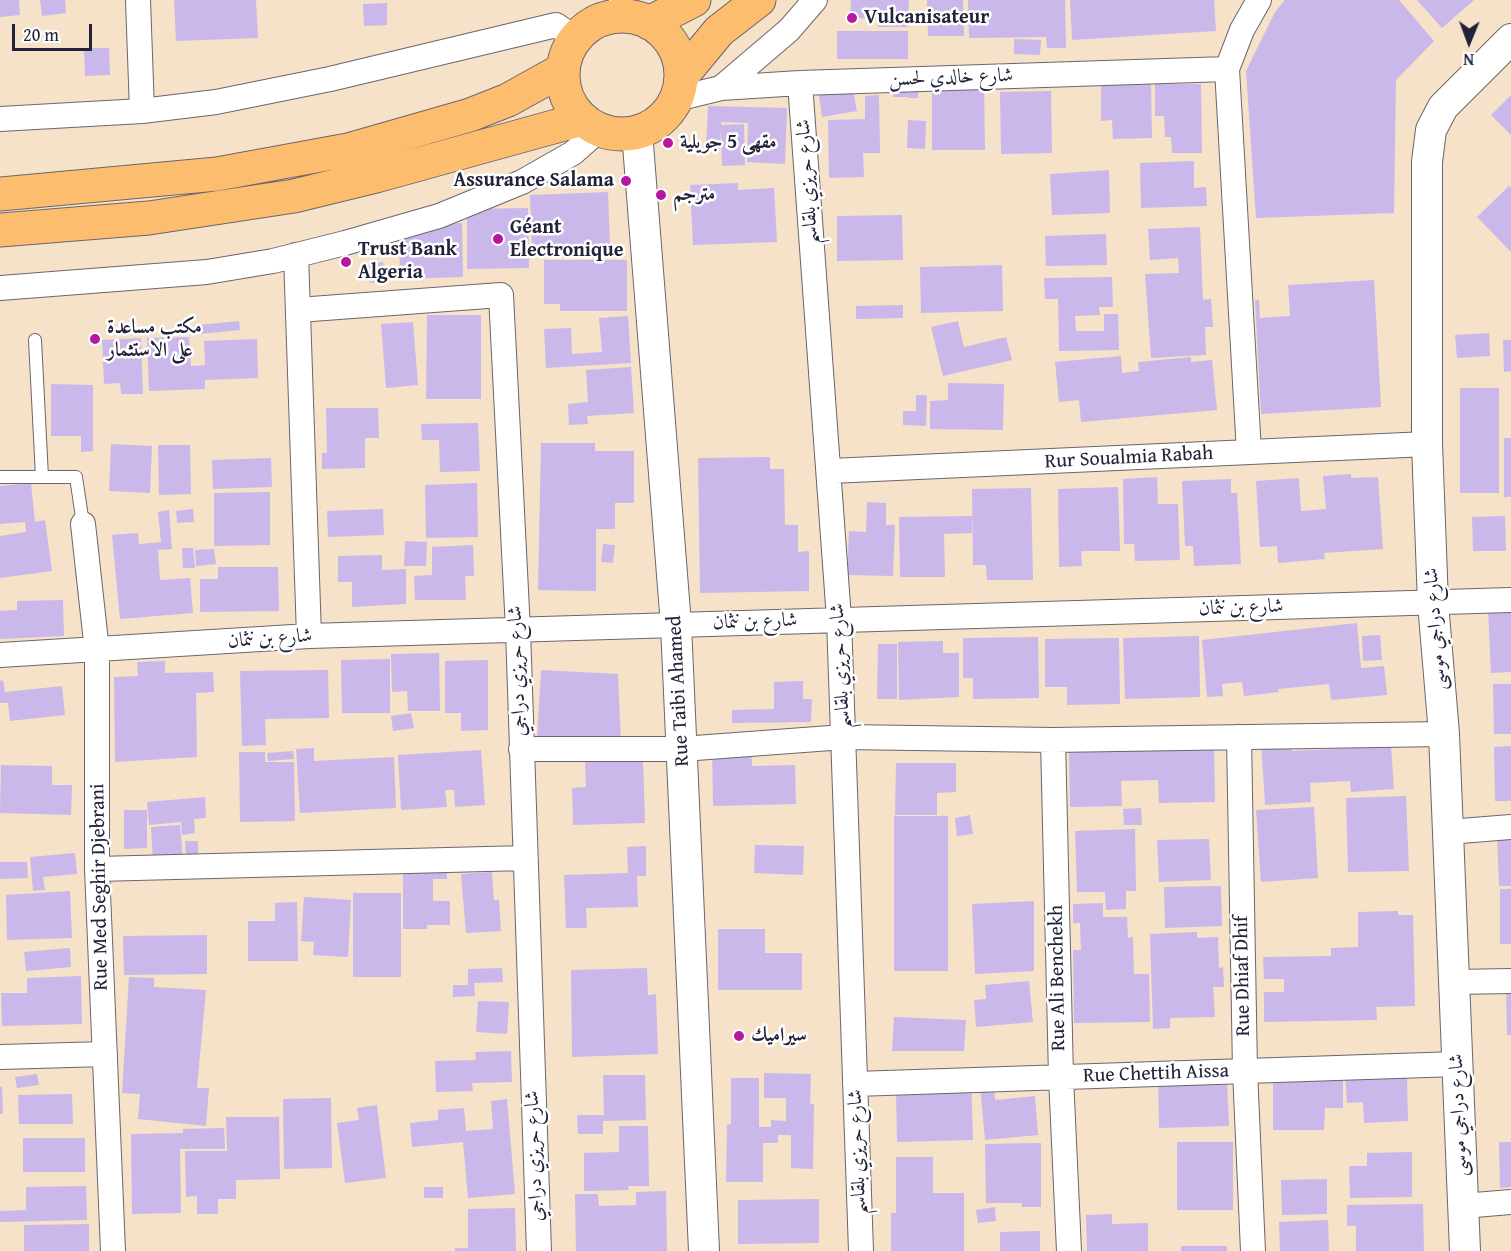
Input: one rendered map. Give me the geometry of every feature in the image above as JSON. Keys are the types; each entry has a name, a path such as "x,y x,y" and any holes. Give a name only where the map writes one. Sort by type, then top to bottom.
{"main road":[{"path":"650,23 694,0"},
{"path":"678,88 673,46 663,33 650,23 615,8 575,38 562,70 566,97 591,124 618,134 637,132 657,122 719,31 759,0"},
{"path":"0,194 217,174 348,150 470,115 508,100 562,70"},
{"path":"0,230 149,218 294,196 591,124"}],"street":[{"path":"138,0 142,111"},
{"path":"720,88 789,30 814,0"},
{"path":"1249,452 1227,69 1242,30 1260,0"},
{"path":"0,119 142,111 216,102 330,79 556,25 575,38"},
{"name":"شارع دراجي موسى","path":"1465,1251 1444,734 1433,603 1427,444 1427,171 1431,130 1443,107 1511,39"},
{"name":"شارع خالدي لحسن","path":"678,88 1227,69"},
{"name":"شارع حريزي بلقاسم","path":"800,83 839,618 861,1251"},
{"path":"0,288 184,275 262,263 439,216 539,174 573,153 591,124"},
{"name":"Rue Taibi Ahamed","path":"637,132 676,625 704,1251"},
{"path":"296,255 309,636"},
{"name":"شارع حريزي دراجي","path":"297,310 501,294 518,630 539,1251"},
{"name":"Rur Soualmia Rabah","path":"830,471 1427,444"},
{"name":"Rue Med Seghir Djebrani","path":"83,524 97,651 97,869 113,1251"},
{"name":"شارع بن نثمان","path":"0,655 97,651 309,636 839,618 1511,600"},
{"path":"521,749 682,749 844,737 1053,740 1444,734"},
{"name":"Rue Dhiaf Dhif","path":"1239,737 1245,1071 1253,1251"},
{"name":"Rue Ali Benchekh","path":"1053,740 1061,1077 1069,1251"},
{"path":"1448,832 1511,827"},
{"path":"97,869 525,858"},
{"path":"1454,982 1511,981"},
{"path":"0,1057 105,1054"},
{"name":"Rue Chettih Aissa","path":"855,1084 1457,1064"},
{"path":"1463,1206 1511,1202"}],"lane":[{"path":"35,340 42,477"},
{"path":"0,477 76,477 83,524"}],"building":[{"path":"0,0 19,0 20,15 0,17"},
{"path":"40,0 65,0 66,13 42,16"},
{"path":"174,0 256,0 258,38 176,41"},
{"path":"851,0 909,0 908,27 878,27 879,19 850,18"},
{"path":"927,0 963,0 964,36 928,36"},
{"path":"968,0 1065,0 1066,48 1047,48 1046,37 969,38"},
{"path":"1070,0 1214,0 1216,31 1072,40"},
{"path":"1285,0 1399,0 1434,41 1396,80 1394,213 1256,218 1246,71 1275,12"},
{"path":"1417,0 1474,0 1442,28"},
{"path":"387,3 387,25 364,26 363,4"},
{"path":"837,31 908,31 908,59 837,59"},
{"path":"1014,39 1041,40 1040,55 1014,54"},
{"path":"84,48 109,48 110,75 85,76"},
{"path":"1101,74 1151,81 1152,138 1113,139 1112,120 1101,121"},
{"path":"909,78 919,79 918,98 908,98"},
{"path":"893,79 907,79 908,97 893,97"},
{"path":"852,83 857,111 822,117 818,89"},
{"path":"932,83 984,83 985,150 932,150"},
{"path":"1155,84 1201,84 1202,153 1172,153 1171,137 1165,137 1164,116 1155,116"},
{"path":"1051,91 1052,153 1001,154 1000,92"},
{"path":"879,95 880,153 863,153 864,177 829,178 828,120 865,119 865,96"},
{"path":"1511,95 1511,135 1491,115"},
{"path":"708,106 787,108 785,164 747,162 748,123 721,122 721,125 744,124 745,165 722,166 721,127 720,151 706,151"},
{"path":"908,120 926,121 925,149 907,148"},
{"path":"1194,161 1194,188 1206,187 1207,206 1141,208 1140,163"},
{"path":"1109,170 1110,213 1052,215 1050,174"},
{"path":"738,183 738,190 774,188 777,242 693,245 690,185"},
{"path":"1509,186 1511,188 1511,252 1477,217"},
{"path":"608,192 610,246 532,248 530,195"},
{"name":"Géant Electronique","path":"528,208 529,268 467,269 467,209"},
{"path":"902,215 903,260 837,261 837,216"},
{"path":"462,223 463,277 400,279 399,225"},
{"path":"1200,227 1203,300 1211,299 1213,327 1205,327 1206,355 1151,358 1145,274 1179,273 1178,258 1150,260 1148,229"},
{"path":"1106,234 1107,265 1046,266 1045,236"},
{"path":"544,260 627,260 627,311 560,311 560,304 544,304"},
{"path":"383,262 386,281 370,283 366,265"},
{"path":"1002,265 1003,311 921,313 920,267"},
{"path":"1112,277 1113,307 1099,307 1100,315 1075,316 1076,331 1104,331 1104,314 1118,314 1119,350 1059,351 1058,299 1045,299 1044,278"},
{"path":"1374,280 1381,407 1261,414 1255,300 1259,300 1260,318 1290,316 1288,285"},
{"path":"903,305 903,318 856,319 856,306"},
{"path":"427,315 481,315 481,399 426,399"},
{"path":"628,316 631,363 546,368 544,329 571,328 572,354 602,352 599,318"},
{"path":"239,321 240,330 199,334 198,325"},
{"path":"958,321 964,347 1006,337 1012,360 943,376 931,327"},
{"path":"413,322 418,385 386,388 381,324"},
{"path":"1489,333 1490,356 1457,358 1455,335"},
{"path":"189,337 191,366 205,365 204,341 257,339 258,378 205,380 205,389 149,391 147,338"},
{"path":"141,338 143,394 121,394 120,383 104,384 102,340"},
{"path":"1503,340 1511,340 1511,371 1504,372"},
{"path":"1121,356 1122,373 1139,371 1138,362 1191,357 1191,362 1212,360 1217,410 1081,422 1079,400 1059,402 1055,362"},
{"path":"631,367 634,413 587,416 588,424 569,425 568,404 588,402 586,370"},
{"path":"948,383 1004,384 1003,430 930,429 930,401 948,400"},
{"path":"51,384 93,385 93,451 81,452 81,436 51,436"},
{"path":"1460,388 1499,388 1499,493 1460,493"},
{"path":"916,395 927,395 926,426 903,425 903,411 916,411"},
{"path":"326,408 378,408 379,438 365,438 365,468 322,469 322,453 327,453"},
{"path":"478,423 480,471 440,472 439,440 422,440 421,424"},
{"path":"1504,438 1511,438 1511,497 1504,497"},
{"path":"541,443 595,443 595,451 634,451 634,503 615,503 615,529 596,529 596,591 538,590"},
{"path":"111,444 152,446 150,493 109,491"},
{"path":"158,445 190,445 191,494 159,495"},
{"path":"770,457 770,469 784,469 785,525 798,525 798,552 809,551 809,591 700,593 698,458"},
{"path":"271,458 272,487 213,489 212,460"},
{"path":"1351,474 1351,478 1378,477 1383,549 1324,553 1325,559 1278,563 1277,546 1260,547 1256,481 1299,478 1301,511 1326,509 1323,476"},
{"path":"1157,477 1158,504 1178,504 1180,560 1135,561 1134,544 1124,544 1123,479"},
{"path":"1231,479 1231,493 1237,493 1241,564 1194,566 1193,546 1185,546 1182,481"},
{"path":"31,483 35,522 45,520 52,571 0,578 0,536 26,532 25,522 0,524 0,486"},
{"path":"477,483 478,537 426,538 425,485"},
{"path":"1118,487 1120,551 1081,551 1082,566 1059,567 1058,489"},
{"path":"1031,488 1033,580 987,580 986,565 973,565 972,489"},
{"path":"270,492 270,545 214,546 214,493"},
{"path":"867,502 886,503 886,525 895,525 893,576 847,575 849,531 866,532"},
{"path":"193,509 194,522 177,523 176,511"},
{"path":"383,509 384,535 328,537 327,511"},
{"path":"169,510 172,549 158,550 160,580 190,578 193,613 120,619 112,535 138,533 139,544 161,542 158,512"},
{"path":"972,516 972,533 944,534 945,577 900,577 899,517"},
{"path":"1505,516 1506,551 1473,551 1472,517"},
{"path":"405,541 427,542 426,566 404,566"},
{"path":"603,544 615,545 613,563 601,562"},
{"path":"473,545 474,576 465,576 466,600 415,600 414,576 432,575 432,547"},
{"path":"182,548 193,548 195,568 183,568"},
{"path":"214,549 216,564 196,566 195,550"},
{"path":"382,555 382,570 406,569 406,604 352,607 352,582 338,582 338,556"},
{"path":"218,567 278,567 279,611 200,612 200,579 218,579"},
{"path":"63,600 64,636 0,639 0,611 17,610 17,601"},
{"path":"1511,607 1511,672 1491,673 1488,609"},
{"path":"1357,623 1361,668 1384,666 1387,695 1331,700 1329,684 1278,689 1279,692 1244,696 1242,682 1222,684 1223,696 1207,697 1202,640"},
{"path":"1380,635 1382,660 1363,661 1362,636"},
{"path":"1199,636 1200,697 1125,699 1123,638"},
{"path":"1038,637 1039,698 973,699 973,678 963,678 963,638"},
{"path":"1119,638 1120,704 1067,705 1067,687 1045,687 1045,639"},
{"path":"943,641 943,653 959,653 959,697 899,700 898,642"},
{"path":"878,644 897,644 897,699 877,699"},
{"path":"439,653 440,711 408,711 407,691 392,692 391,654"},
{"path":"390,659 390,713 342,713 341,660"},
{"path":"488,660 488,730 461,731 461,713 445,713 445,661"},
{"path":"165,661 165,673 213,672 214,692 196,693 197,757 115,762 114,677 138,676 137,662"},
{"path":"328,670 329,718 265,719 266,745 242,746 240,671"},
{"path":"541,670 618,674 621,743 537,739"},
{"path":"3,680 5,692 62,686 65,715 10,721 8,703 0,703 0,681"},
{"path":"803,681 803,699 812,699 811,722 732,723 732,710 774,709 774,682"},
{"path":"1493,684 1511,684 1511,734 1494,734"},
{"path":"411,713 414,728 393,731 391,716"},
{"path":"1292,740 1292,751 1391,746 1394,789 1351,792 1350,781 1310,783 1311,802 1265,805 1261,742"},
{"path":"1214,744 1215,802 1159,803 1158,780 1121,781 1122,806 1070,807 1069,746"},
{"path":"751,746 752,766 795,765 796,804 713,806 712,747"},
{"path":"1511,746 1511,801 1495,801 1494,747"},
{"path":"314,748 314,761 394,757 396,808 300,813 296,749"},
{"path":"481,750 485,805 455,807 454,790 445,790 447,807 401,810 398,755"},
{"path":"293,751 294,759 268,761 267,753"},
{"path":"239,752 265,752 265,762 294,762 295,821 240,822"},
{"path":"643,760 645,823 573,825 572,788 586,787 585,761"},
{"path":"896,763 956,763 956,792 937,793 937,815 895,815"},
{"path":"1,765 52,766 52,785 72,785 71,815 0,813"},
{"path":"1406,796 1409,871 1348,872 1346,798"},
{"path":"205,797 206,818 194,819 195,833 182,835 181,822 149,825 147,802"},
{"path":"1314,807 1318,878 1261,882 1256,810"},
{"path":"1141,808 1142,825 1124,825 1123,809"},
{"path":"124,810 147,810 147,848 124,849"},
{"path":"970,815 973,834 957,836 955,818"},
{"path":"894,816 948,816 948,971 894,971"},
{"path":"180,825 183,859 153,861 151,827"},
{"path":"1135,829 1136,891 1126,891 1126,909 1106,910 1105,892 1077,892 1075,831"},
{"path":"1511,834 1511,886 1499,886 1497,835"},
{"path":"1209,839 1211,880 1159,882 1157,840"},
{"path":"185,841 198,841 198,860 186,860"},
{"path":"755,845 804,846 803,875 754,873"},
{"path":"646,846 646,876 637,876 638,907 586,908 587,928 566,928 564,875 628,873 627,847"},
{"path":"75,853 77,874 43,877 45,890 33,891 30,857"},
{"path":"403,860 447,860 447,879 433,879 433,901 450,901 450,925 427,925 427,929 403,929"},
{"path":"0,862 27,862 28,878 0,879"},
{"path":"492,872 494,900 499,900 501,931 466,933 461,874"},
{"path":"1221,886 1222,926 1165,928 1164,887"},
{"path":"1500,889 1511,889 1511,944 1500,944"},
{"path":"70,891 72,938 7,940 6,895"},
{"path":"353,893 401,893 401,977 353,977"},
{"path":"304,897 351,900 348,957 313,955 314,942 301,941"},
{"path":"1034,901 1034,971 975,974 972,904"},
{"path":"297,902 298,961 248,961 248,921 275,921 275,903"},
{"path":"1103,903 1103,917 1127,917 1128,938 1133,937 1134,974 1149,974 1150,1022 1074,1023 1073,950 1081,950 1080,923 1073,923 1073,904"},
{"path":"1398,911 1398,915 1413,915 1415,1006 1376,1007 1377,1020 1264,1022 1264,992 1284,992 1284,979 1264,979 1263,957 1331,956 1331,948 1358,947 1358,912"},
{"path":"718,929 765,929 765,953 802,953 802,990 718,990"},
{"path":"1197,932 1197,938 1218,937 1219,968 1223,967 1224,987 1213,987 1215,1017 1170,1018 1170,1028 1153,1029 1150,934"},
{"path":"207,935 207,974 124,975 123,936"},
{"path":"70,948 71,967 26,971 24,952"},
{"path":"502,968 503,982 474,983 475,996 453,997 453,985 468,985 468,969"},
{"path":"647,968 648,995 656,994 658,1054 572,1057 571,970"},
{"path":"81,976 82,1024 2,1026 1,993 27,993 27,978"},
{"path":"129,977 154,978 154,987 206,990 197,1088 209,1088 206,1126 138,1119 140,1094 122,1093"},
{"path":"1029,981 1033,1022 976,1027 974,1000 986,999 985,985"},
{"path":"1506,986 1511,986 1511,1035 1507,1035"},
{"path":"478,1001 509,1002 507,1034 476,1032"},
{"path":"894,1017 966,1020 964,1051 892,1051"},
{"path":"511,1051 512,1082 472,1083 473,1091 436,1092 435,1061 476,1060 475,1052"},
{"path":"1158,1069 1227,1082 1229,1126 1159,1128"},
{"path":"1345,1072 1407,1077 1408,1121 1364,1123 1363,1102 1347,1103"},
{"path":"764,1073 811,1074 810,1104 814,1104 813,1169 791,1168 791,1135 778,1135 778,1143 763,1143 763,1182 726,1182 727,1125 731,1124 731,1078 759,1078 759,1127 771,1127 771,1120 786,1121 786,1098 764,1098"},
{"path":"37,1074 39,1085 17,1088 15,1077"},
{"path":"971,1074 973,1140 897,1142 896,1089"},
{"path":"603,1075 645,1075 646,1120 603,1121 603,1134 578,1134 577,1115 604,1115"},
{"path":"1273,1078 1343,1078 1343,1108 1325,1108 1324,1130 1273,1130"},
{"path":"994,1084 995,1100 1035,1096 1038,1135 985,1140 980,1085"},
{"path":"0,1087 2,1087 3,1114 0,1114"},
{"path":"72,1094 73,1124 19,1124 18,1095"},
{"path":"331,1098 332,1168 284,1169 283,1099"},
{"path":"507,1099 515,1194 468,1198 463,1142 412,1147 410,1123 438,1120 438,1110 464,1108 466,1131 493,1129 491,1101"},
{"path":"377,1105 386,1178 345,1183 337,1123 359,1120 357,1108"},
{"path":"226,1117 279,1117 280,1179 236,1180 236,1199 218,1199 218,1214 197,1214 197,1196 186,1197 185,1151 227,1151"},
{"path":"619,1126 648,1126 649,1186 628,1186 629,1190 584,1191 584,1153 619,1152"},
{"path":"224,1128 225,1149 180,1149 181,1213 132,1214 131,1134 183,1133 183,1129"},
{"path":"23,1138 85,1138 85,1172 23,1172"},
{"path":"1177,1142 1233,1142 1233,1210 1177,1210"},
{"path":"1499,1142 1511,1142 1511,1187 1500,1188"},
{"path":"1041,1143 1041,1207 1022,1207 1022,1203 986,1203 985,1144"},
{"path":"1412,1152 1412,1197 1350,1198 1349,1166 1367,1166 1367,1153"},
{"path":"896,1157 933,1157 933,1193 964,1193 964,1251 891,1251 891,1213 896,1213"},
{"path":"1327,1179 1327,1214 1282,1215 1281,1180"},
{"path":"86,1186 87,1220 0,1222 0,1211 26,1210 26,1187"},
{"path":"424,1187 443,1187 443,1198 424,1198"},
{"path":"666,1191 667,1251 576,1251 575,1194 598,1194 599,1206 636,1205 636,1192"},
{"path":"819,1199 819,1243 738,1244 738,1200"},
{"path":"1423,1204 1424,1251 1356,1251 1356,1226 1347,1226 1347,1205"},
{"path":"995,1207 996,1221 978,1223 976,1210"},
{"path":"515,1208 516,1251 455,1251 455,1248 468,1248 468,1209"},
{"path":"1112,1214 1112,1224 1148,1223 1148,1251 1087,1251 1086,1215"},
{"path":"1328,1220 1329,1251 1280,1251 1279,1222"},
{"path":"89,1224 89,1251 24,1251 24,1225"},
{"path":"1040,1231 1040,1251 1000,1251 1000,1232"},
{"path":"1181,1246 1227,1246 1227,1251 1181,1251"}],"place":[{"name":"Vulcanisateur","path":"852,18"},
{"name":"مقهى 5 جويلية","path":"668,143"},
{"name":"Assurance Salama","path":"626,181"},
{"name":"مترجم","path":"661,195"},
{"name":"Géant Electronique","path":"498,239"},
{"name":"Trust Bank Algeria","path":"346,262"},
{"name":"مكتب مساعدة على الاستثمار","path":"95,339"},
{"name":"سيراميك","path":"739,1036"}]}
